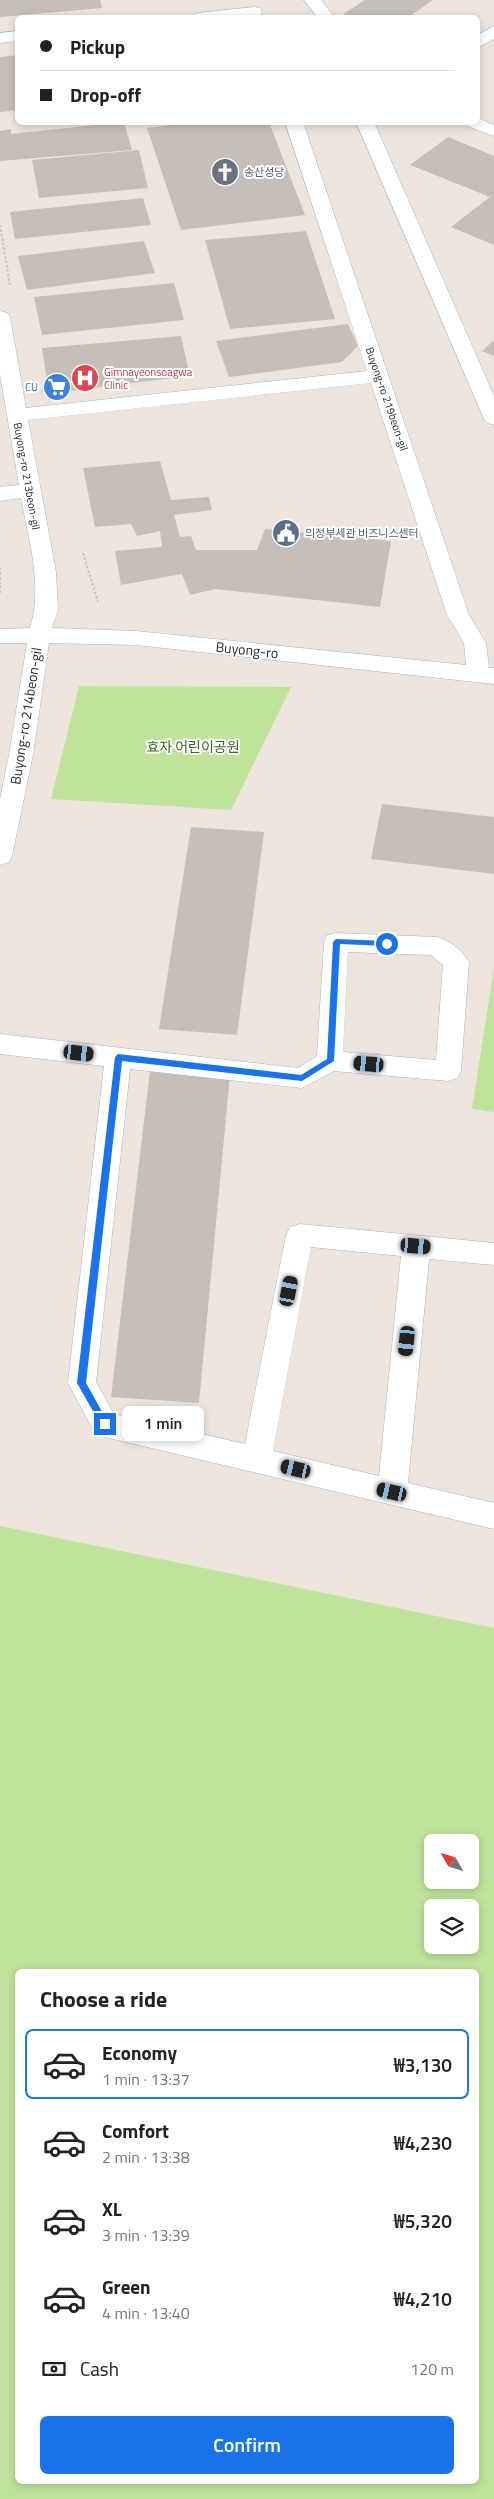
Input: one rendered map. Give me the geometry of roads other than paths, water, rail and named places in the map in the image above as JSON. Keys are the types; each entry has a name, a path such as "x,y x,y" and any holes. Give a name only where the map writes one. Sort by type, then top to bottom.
{"street":[{"path":"312,0 324,15"},
{"path":"219,15 253,10"},
{"path":"480,41 494,31"},
{"path":"0,38 15,36"},
{"name":"Buyong-ro 219beon-gil","path":"295,125 458,614 475,643 486,675"},
{"path":"366,125 494,419"},
{"path":"480,125 494,131"},
{"name":"Buyong-ro 213beon-gil","path":"0,318 45,572 47,610 39,634"},
{"path":"17,415 380,376"},
{"path":"0,494 29,490"},
{"name":"Buyong-ro","path":"0,636 39,634 136,638 486,675"},
{"name":"Buyong-ro 214beon-gil","path":"0,856 21,756 39,634"},
{"path":"0,1044 302,1078 330,1061 448,1071 456,962 437,946 336,942 330,1061"},
{"path":"118,1057 82,1383 105,1424 494,1516"},
{"path":"257,1460 300,1235 494,1254"},
{"path":"392,1492 416,1246"}],"place":[{"name":"송산성당","path":"225,172"},
{"name":"Gimnayeonsoagwa Clinic","path":"85,378"},
{"name":"CU","path":"57,387"},
{"name":"의정부세관 비즈니스센터","path":"286,533"}],"park label":[{"name":"효자 어린이공원","path":"193,747"}]}
